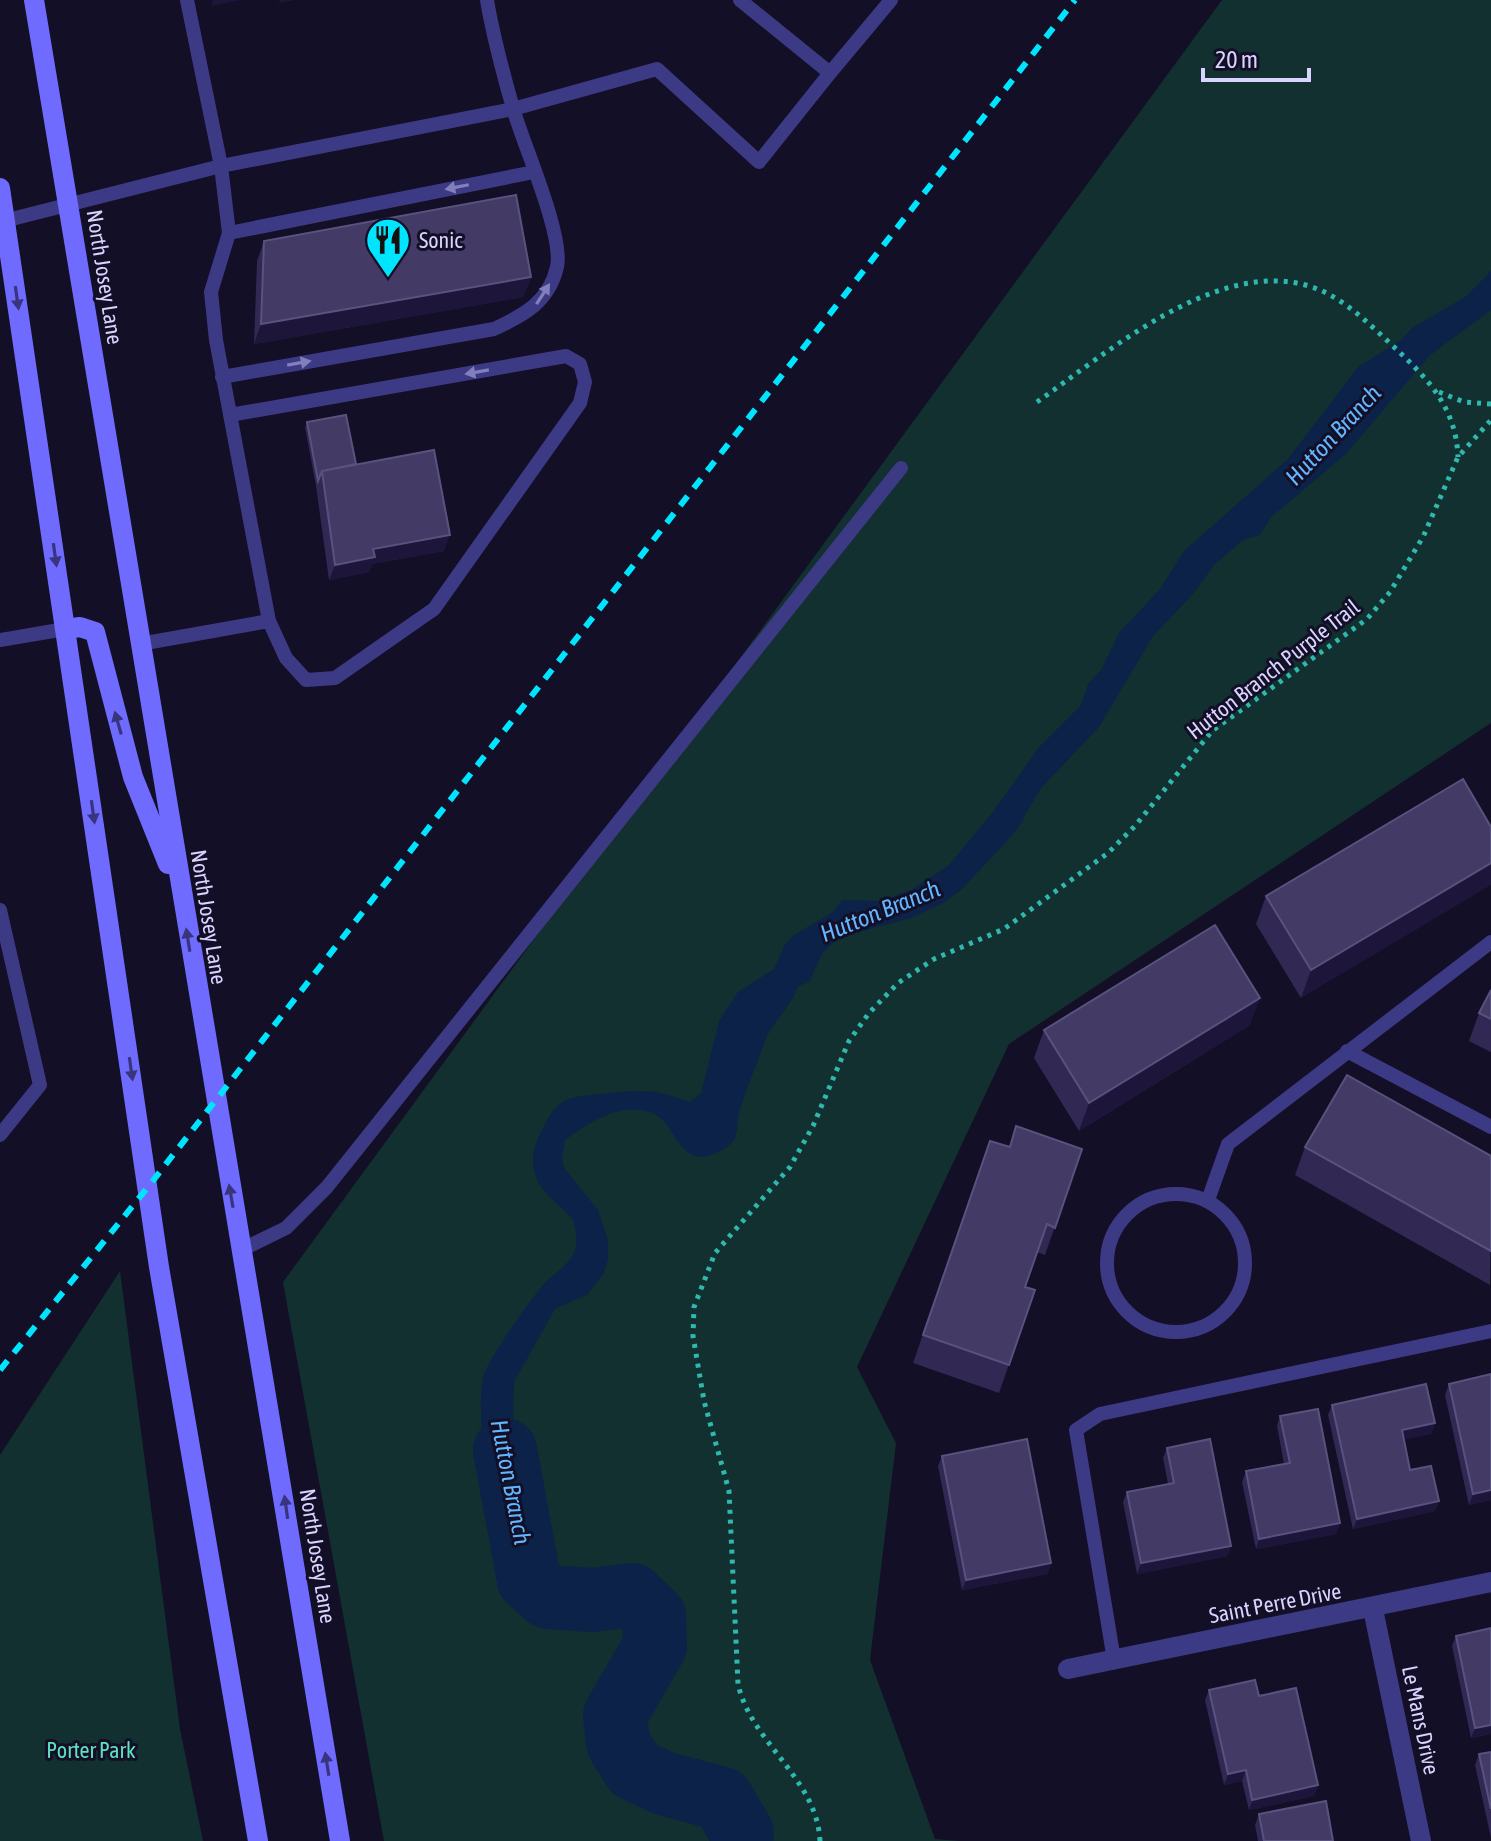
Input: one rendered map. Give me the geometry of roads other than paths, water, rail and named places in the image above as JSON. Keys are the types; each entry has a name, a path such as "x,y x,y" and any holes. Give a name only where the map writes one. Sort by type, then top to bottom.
{"main road":[{"name":"North Josey Lane","path":"34,0 340,1841"},
{"path":"0,188 159,1267 258,1841"},
{"path":"65,629 80,627 95,632 133,777 182,902"}],"street":[{"name":"Saint Perre Drive","path":"1068,1669 1373,1609 1491,1582"},
{"name":"Le Mans Drive","path":"1373,1609 1421,1841"}],"lane":[{"path":"187,0 221,166 229,233 211,292 222,377 269,621 286,658 306,680 335,678 434,609 580,403 585,382 580,364 566,356 230,415"},
{"path":"222,377 494,329 530,313 546,294 557,266 555,237 513,109 487,0"},
{"path":"740,0 830,73"},
{"path":"3,221 221,166 513,109 657,69 759,162 891,0"},
{"path":"229,233 534,172"},
{"path":"241,1250 286,1228 327,1187 901,468"},
{"path":"140,644 269,621"},
{"path":"0,640 65,629"},
{"path":"0,910 40,1085 0,1135"},
{"path":"1208,1200 1228,1144 1491,942"},
{"path":"1347,1051 1491,1127"},
{"path":"1172,1192 1208,1200 1235,1224 1247,1259 1239,1295 1214,1322 1179,1334 1143,1326 1116,1302 1104,1267 1112,1231 1137,1203 1172,1192"},
{"path":"1114,1660 1076,1430 1100,1414 1491,1331"}],"water":[{"path":"1491,271 1491,310 1430,355 1345,455 1271,517 1260,535 1243,540 1214,565 1193,594 1153,636 1099,727 1041,788 1016,831 963,888 945,902 911,918 840,937 823,952 809,982 798,986 767,1036 744,1096 732,1143 703,1157 693,1155 685,1150 659,1117 639,1110 605,1116 565,1140 562,1160 565,1169 598,1210 608,1240 608,1258 604,1273 588,1294 555,1309 514,1382 512,1459 531,1496 539,1533 495,1542 482,1435 483,1378 492,1358 519,1317 542,1286 569,1261 576,1247 573,1220 546,1194 534,1167 536,1144 554,1110 566,1100 590,1095 646,1091 690,1102 701,1093 719,1021 738,992 774,969 784,946 794,935 833,912 842,900 880,901 911,890 948,866 993,812 1039,747 1081,705 1088,684 1101,670 1119,633 1160,589 1184,551 1288,459 1358,367 1401,340 1412,328 1465,297"}],"waterway":[{"name":"Hutton Branch","path":"505,1450 529,1580 548,1597 593,1600 632,1595 654,1616 655,1646 615,1715 618,1743 634,1769 663,1783 722,1799 742,1833 741,1841"}],"railway":[{"path":"0,1370 148,1187 1075,0"}],"place":[{"name":"Sonic","path":"388,279"}],"park label":[{"name":"Porter Park","path":"91,1750"}]}
